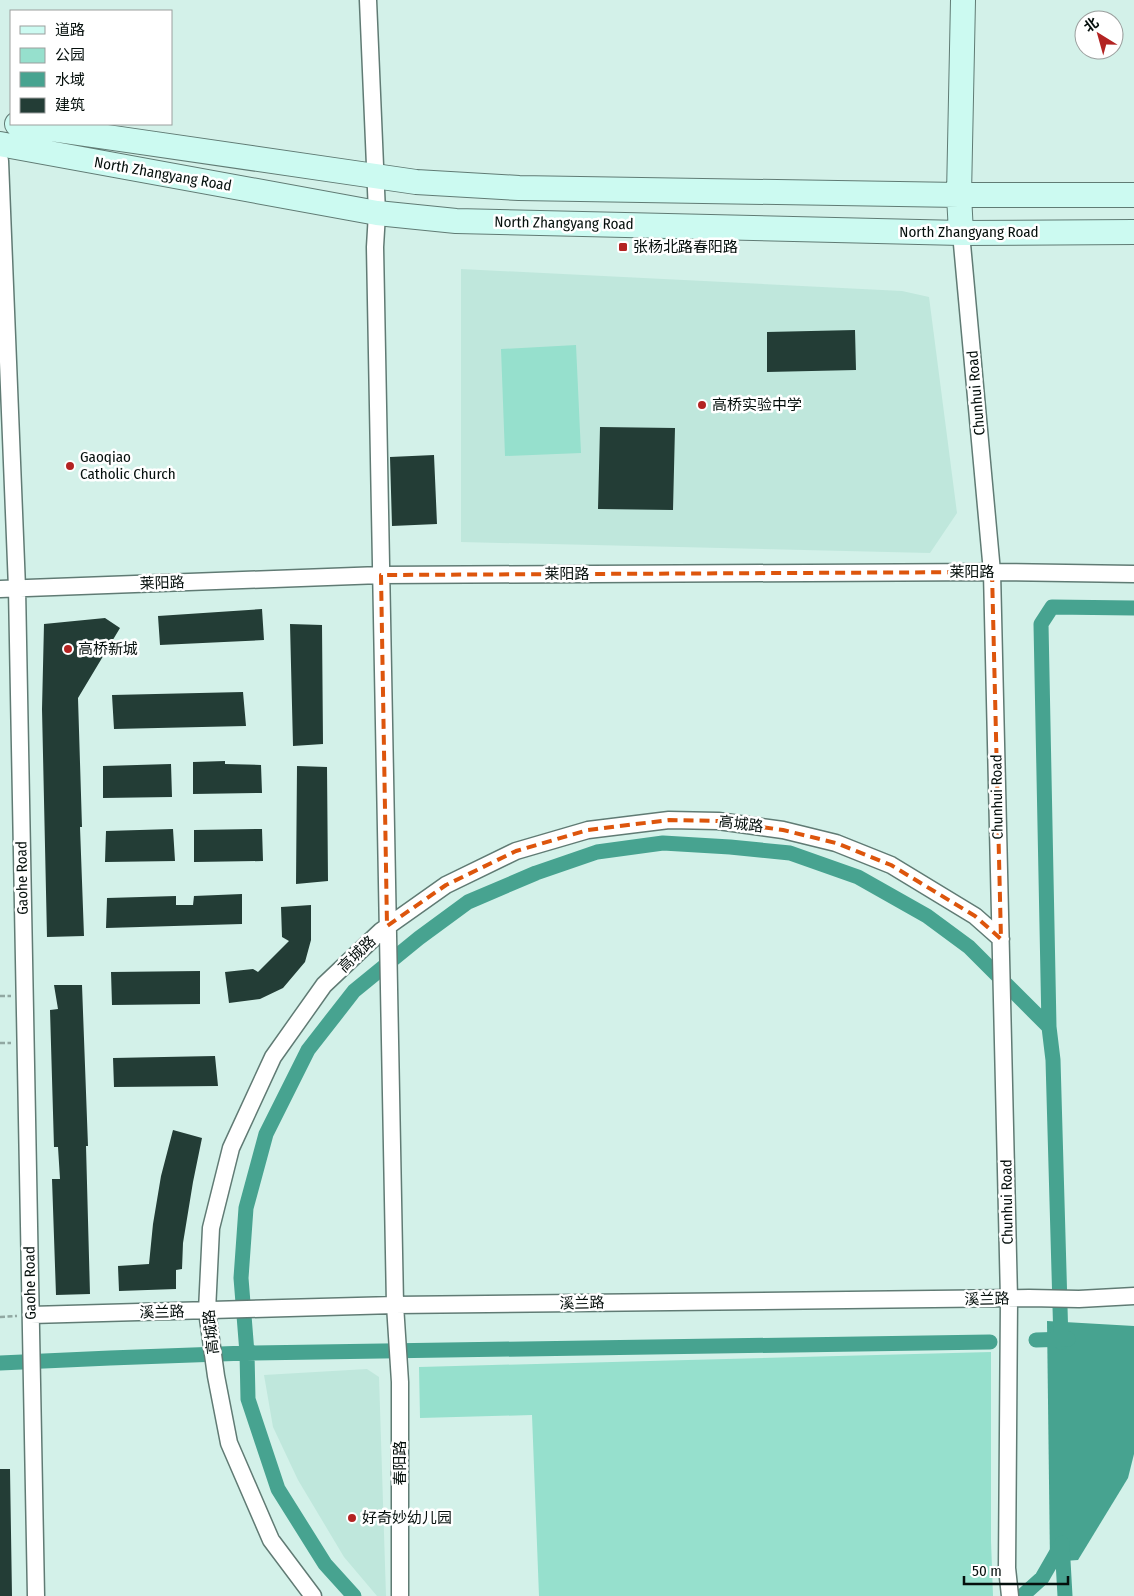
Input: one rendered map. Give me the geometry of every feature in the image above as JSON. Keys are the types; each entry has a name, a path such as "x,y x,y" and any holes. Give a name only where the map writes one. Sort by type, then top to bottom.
{"main road":[{"name":"Chunhui Road","path":"961,233 959,195 963,0"},
{"name":"North Zhangyang Road","path":"24,125 416,182 519,188 959,195 1134,195"},
{"name":"North Zhangyang Road","path":"0,144 377,213 456,220 961,233 1134,232"}],"street":[{"name":"春阳路","path":"368,0 377,213 375,248 387,950 395,1305 400,1382 400,1596"},
{"name":"Gaohe Road","path":"0,161 17,588 36,1596"},
{"name":"Chunhui Road","path":"961,233 992,572 1009,1299 1007,1568 1010,1596"},
{"name":"莱阳路","path":"0,589 380,576 992,572 1134,574"},
{"name":"高城路","path":"313,1596 271,1540 229,1443 216,1376 208,1311 211,1228 231,1148 273,1057 324,985 387,926 446,885 516,851 588,830 669,820 718,821 783,830 836,843 891,865 975,916 1001,938"},
{"name":"溪兰路","path":"31,1315 395,1305 1079,1299 1134,1296"}],"highlighted area":[{"path":"992,572 1001,939 975,916 891,865 836,843 783,830 718,821 669,820 588,830 516,851 446,885 387,926 381,575"}],"shaded area":[{"name":"高桥实验中学","path":"461,269 902,291 929,297 957,513 930,553 461,542"},
{"name":"好奇妙幼儿园","path":"367,1369 379,1377 386,1596 377,1596 344,1557 298,1480 273,1427 264,1375"}],"green space":[{"path":"576,345 581,453 505,456 501,349"},
{"path":"991,1352 991,1541 993,1596 539,1596 532,1415 420,1418 419,1367"}],"water":[{"path":"1047,1321 1134,1326 1134,1454 1128,1478 1078,1560 1050,1562"}],"building":[{"path":"855,330 856,370 767,372 767,332"},
{"path":"600,427 675,428 673,510 598,509"},
{"path":"434,455 437,524 392,526 390,457"},
{"path":"262,609 264,640 160,645 158,616"},
{"path":"105,618 120,628 78,698 84,936 47,937 42,709 44,624"},
{"path":"290,624 322,625 323,744 293,746"},
{"path":"243,692 246,726 114,729 112,695"},
{"path":"225,761 225,764 261,765 262,793 193,794 193,762"},
{"path":"171,764 172,797 103,798 103,766"},
{"path":"297,766 327,767 328,881 296,884"},
{"path":"173,829 175,861 105,862 106,831"},
{"path":"262,829 263,861 194,862 194,830"},
{"path":"242,894 242,924 106,928 107,898 176,896 176,905 193,905 194,896"},
{"path":"311,905 311,940 305,962 283,988 260,999 229,1003 225,972 253,969 258,972 289,941 282,937 281,907"},
{"path":"200,971 200,1004 112,1005 111,972"},
{"path":"54,985 82,985 88,1146 86,1146 90,1294 56,1295 52,1179 60,1179 58,1147 54,1147 50,1010 58,1009"},
{"path":"215,1056 218,1086 114,1087 113,1058"},
{"path":"173,1130 202,1138 183,1243 182,1269 176,1270 176,1289 119,1291 118,1266 149,1264 161,1176"},
{"path":"0,1469 10,1469 12,1596 0,1596"}],"waterway":[{"path":"1061,1342 1053,1060 1049,1027 1041,624 1052,607 1134,608"},
{"path":"354,1596 325,1564 278,1489 248,1399 247,1353 241,1278 246,1208 266,1134 308,1050 354,991 419,938 468,902 536,873 597,852 663,843 790,853 858,877 927,916 969,947 1049,1027"},
{"path":"1036,1340 1068,1339"},
{"path":"0,1363 247,1353 990,1342"},
{"path":"1062,1543 1065,1596"},
{"path":"1022,1596 1042,1578 1061,1545"}],"place":[{"name":"张杨北路春阳路","path":"623,247"},
{"name":"高桥实验中学","path":"702,405"},
{"name":"Gaoqiao Catholic Church","path":"70,466"},
{"name":"高桥新城","path":"68,649"},
{"name":"好奇妙幼儿园","path":"352,1518"}]}
